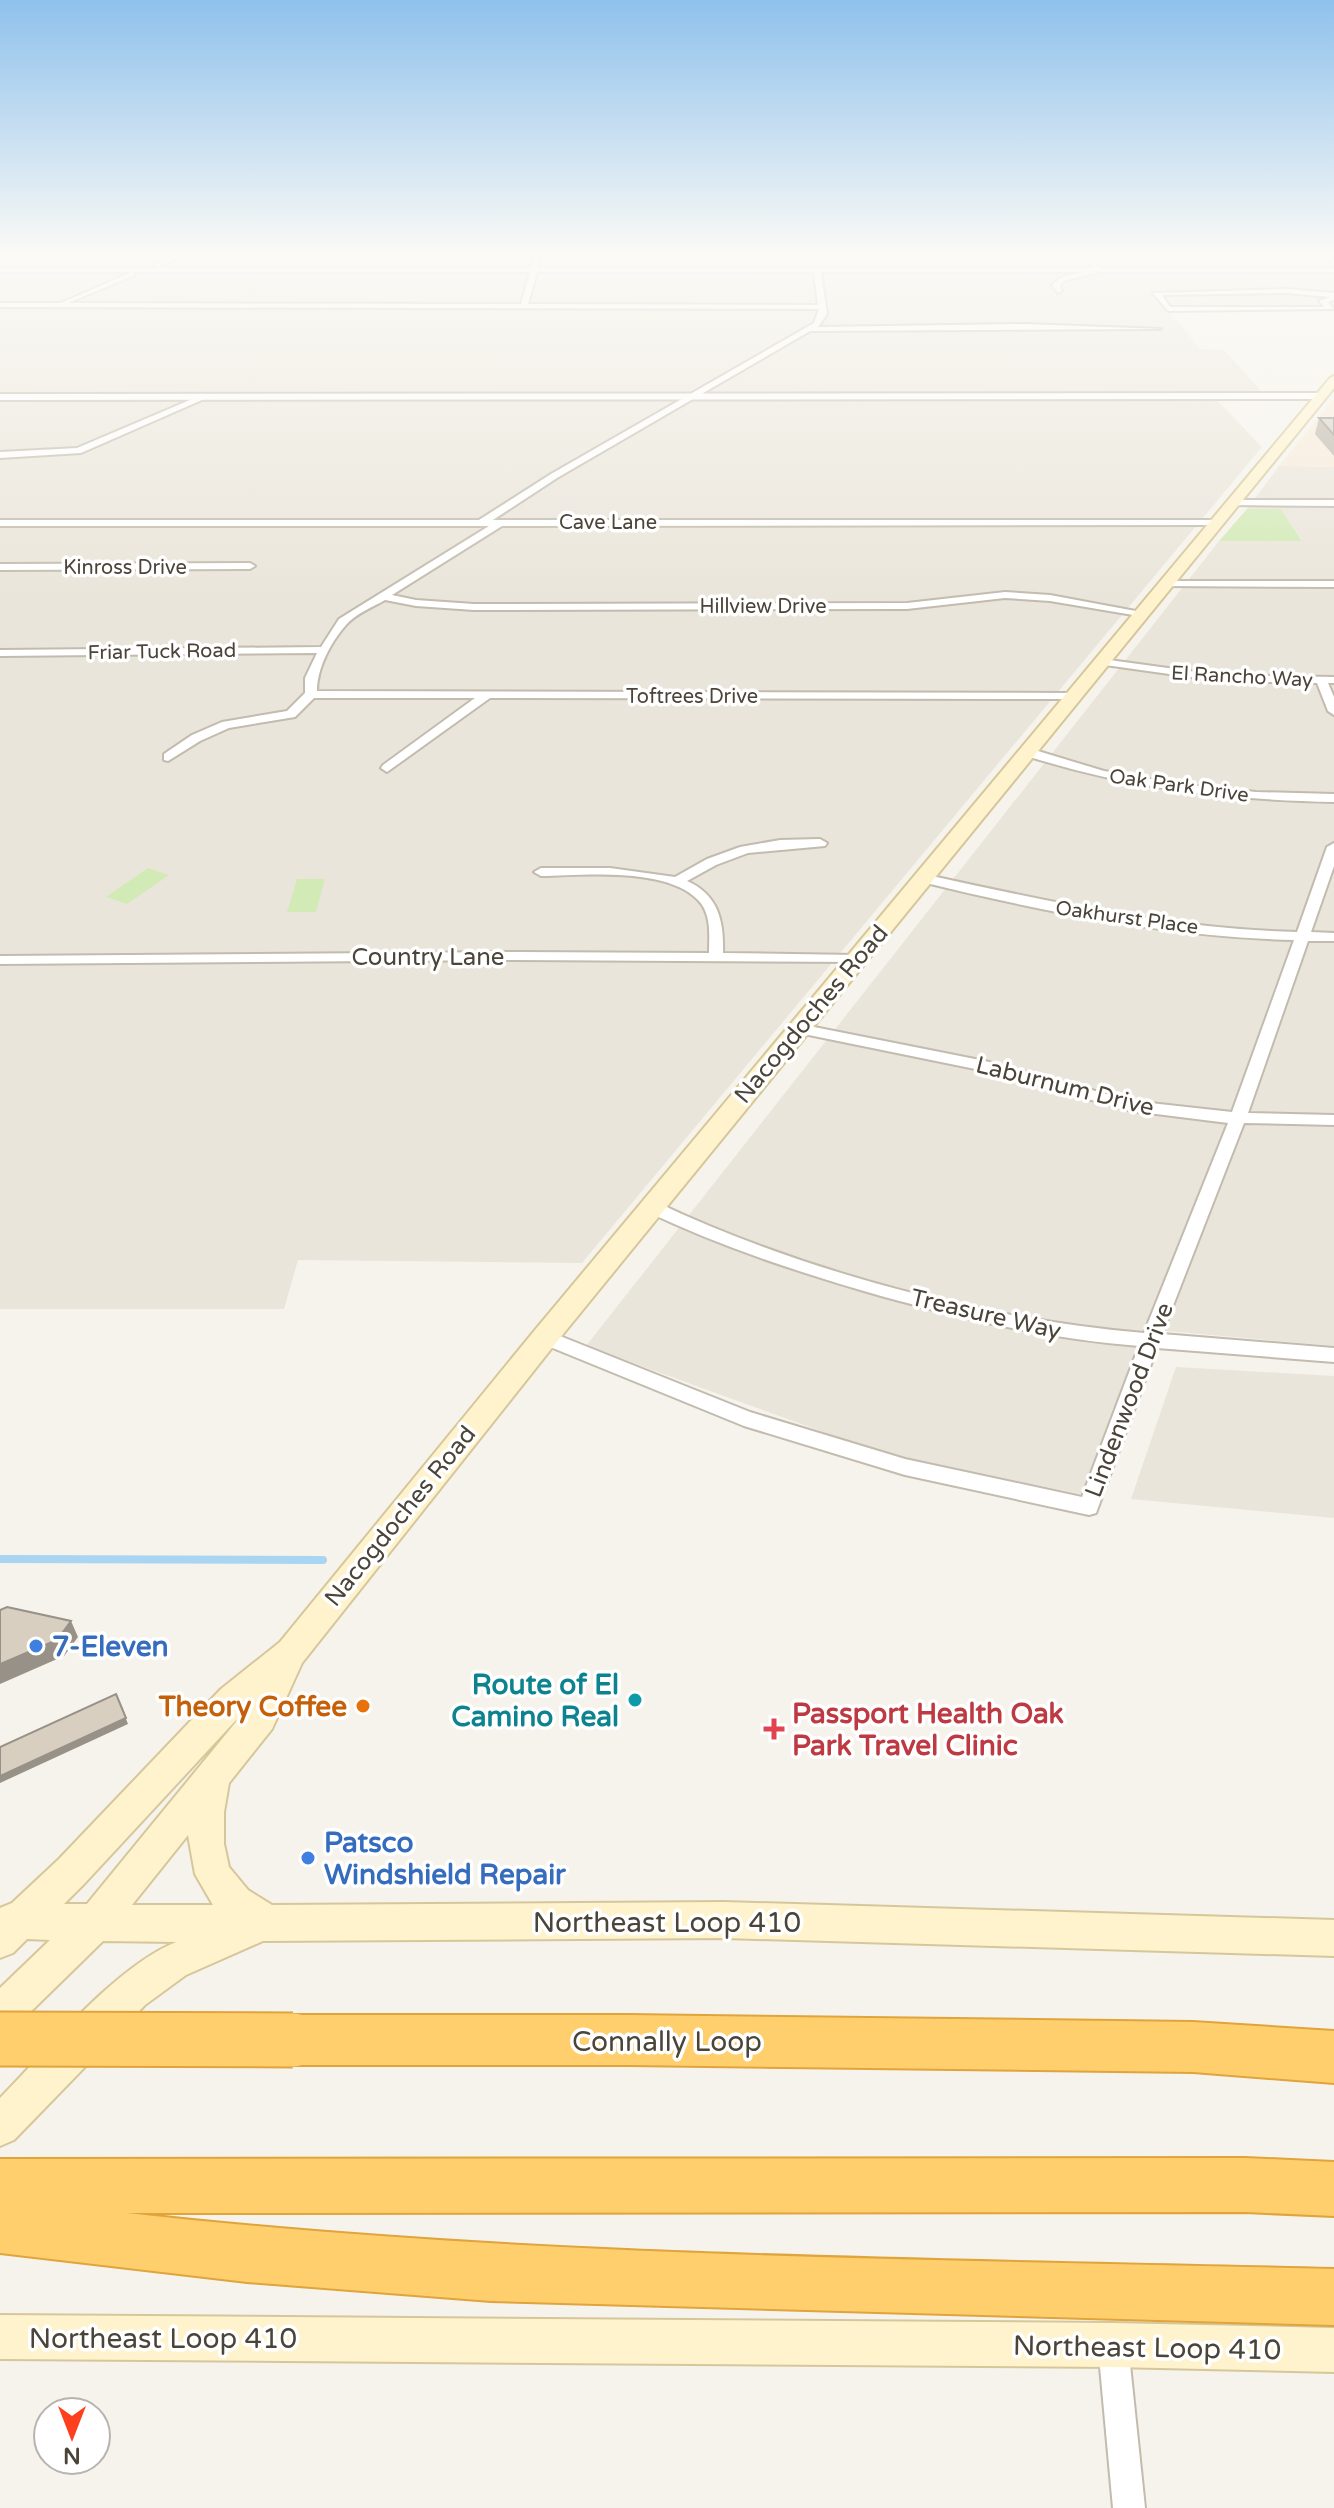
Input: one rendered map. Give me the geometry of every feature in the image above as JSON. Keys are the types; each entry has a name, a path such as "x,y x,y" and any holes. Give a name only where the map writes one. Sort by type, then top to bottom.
{"highway":[{"name":"Connally Loop","path":"0,2039 628,2040 1193,2047 1334,2057"},
{"path":"0,2186 158,2183 1245,2185 1334,2189"},
{"path":"0,2226 247,2254 491,2273 1334,2297"}],"main road":[{"name":"Nacogdoches Road","path":"7,1927 233,1699 291,1652 545,1337 1334,380"},
{"name":"Nacogdoches Road","path":"0,2014 95,1923 260,1718 291,1652"},
{"path":"214,1774 206,1808 205,1834 215,1877 230,1899 268,1923"},
{"name":"Northeast Loop 410","path":"7,1927 95,1923 724,1920 1334,1938"},
{"path":"0,2126 132,1992 173,1962 268,1923"},
{"name":"Northeast Loop 410","path":"0,2337 1113,2345 1334,2350"}],"street":[{"path":"483,522 542,483 741,368"},
{"path":"0,455 78,451 207,396"},
{"path":"0,397 1321,396"},
{"path":"1233,503 1334,503"},
{"path":"168,757 196,738 226,725 291,714 311,694 311,678 343,621 502,522"},
{"name":"Cave Lane","path":"0,523 1217,523"},
{"name":"Kinross Drive","path":"0,567 250,566"},
{"path":"1166,584 1334,584"},
{"name":"Hillview Drive","path":"383,596 447,606 505,607 907,606 984,597 1028,596 1141,615"},
{"name":"Friar Tuck Road","path":"0,653 324,650"},
{"name":"El Rancho Way","path":"1102,662 1191,676 1328,680"},
{"path":"1328,680 1334,711"},
{"name":"Toftrees Drive","path":"311,694 1073,697"},
{"path":"387,768 487,695"},
{"name":"Oak Park Drive","path":"1028,752 1095,773 1166,788 1240,796 1334,798"},
{"path":"677,882 706,862 750,848 780,842 820,843"},
{"name":"Lindenwood Drive","path":"545,1337 744,1418 905,1467 1089,1507 1237,1120 1334,847"},
{"path":"541,872 630,872 654,874 677,882 708,901 714,914 716,959"},
{"name":"Oakhurst Place","path":"923,878 1044,905 1128,919 1302,937 1334,937"},
{"name":"Country Lane","path":"0,960 489,956 856,959"},
{"name":"Laburnum Drive","path":"799,1029 873,1048 987,1066 1106,1101 1237,1120 1334,1120"},
{"name":"Treasure Way","path":"652,1207 692,1226 820,1272 961,1311 1072,1334 1334,1355"},
{"path":"1113,2345 1129,2508"}],"shaded area":[{"path":"0,368 1240,368 1263,393 1211,394 1262,447 582,1263 298,1260 284,1309 0,1309"},
{"path":"1334,399 1334,467 1279,466"},
{"path":"1279,466 1334,467 1334,1346 1145,1329 1081,1494 892,1457 586,1346 1219,541 1302,540 1281,509 1247,509"},
{"path":"1176,1367 1334,1376 1334,1518 1131,1499"}],"green space":[{"path":"1247,509 1281,509 1302,541 1219,541"},
{"path":"148,868 169,875 127,904 106,897"},
{"path":"297,879 325,879 316,912 287,912"}],"building":[{"path":"1319,418 1334,418 1334,435"},
{"path":"7,1607 71,1621 57,1640 0,1664 0,1610"},
{"path":"116,1694 126,1718 0,1776 0,1747"}],"waterway":[{"path":"0,1559 323,1560"}],"place":[{"name":"7-Eleven","path":"36,1646"},
{"name":"Route of El Camino Real","path":"635,1700"},
{"name":"Theory Coffee","path":"363,1706"},
{"name":"Passport Health Oak Park Travel Clinic","path":"774,1729"},
{"name":"Patsco Windshield Repair","path":"308,1858"}]}
